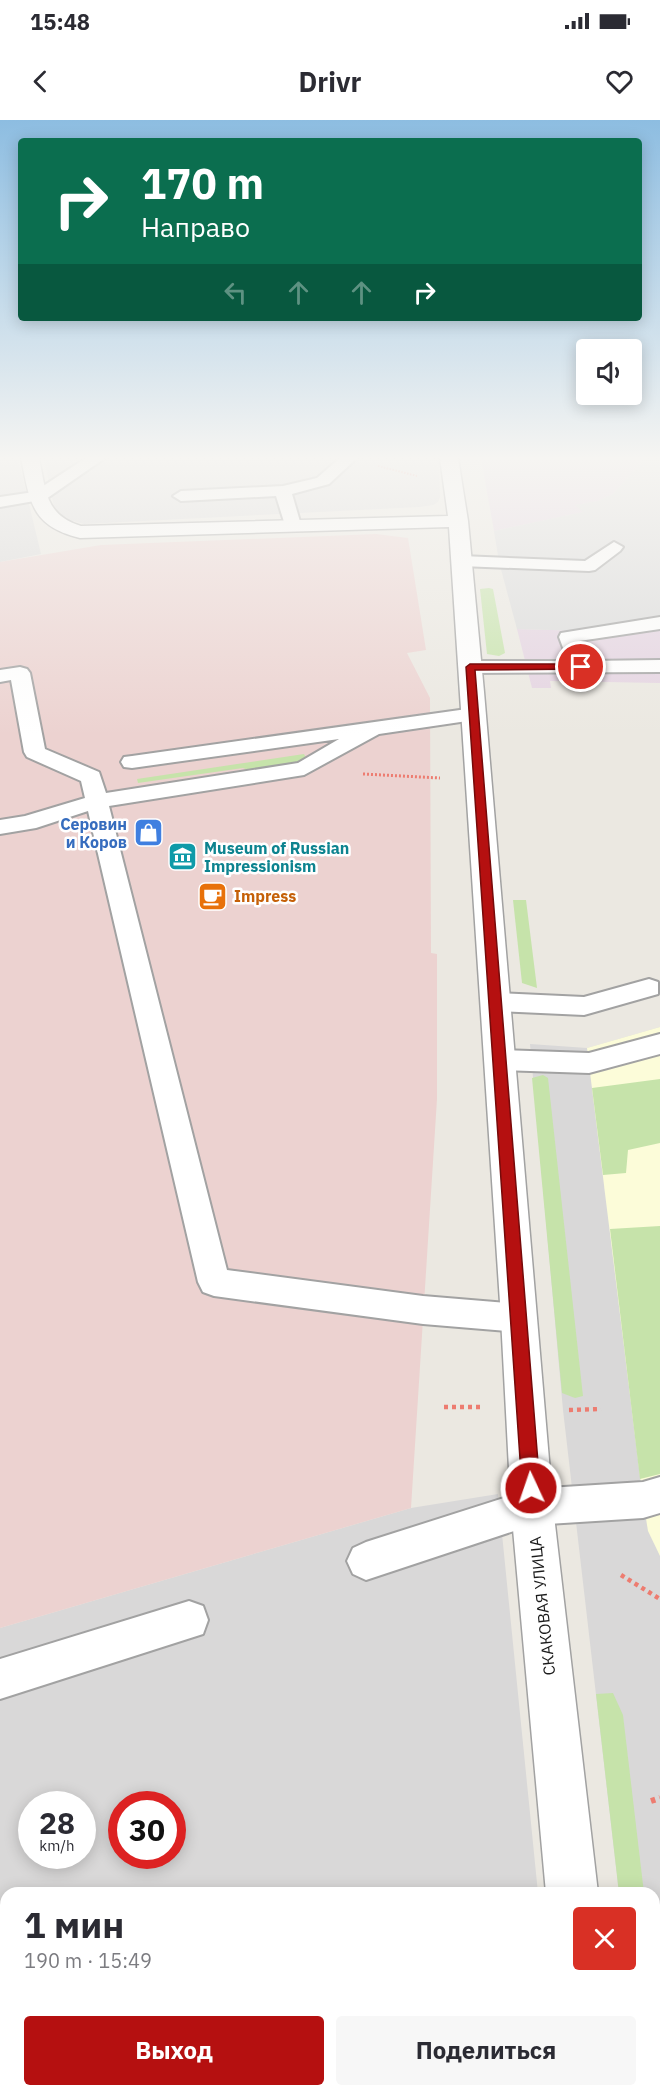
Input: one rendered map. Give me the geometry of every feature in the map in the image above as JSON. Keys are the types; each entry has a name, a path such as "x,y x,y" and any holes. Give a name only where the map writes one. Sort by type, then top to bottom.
{"street":[{"name":"СКАКОВАЯ УЛИЦА","path":"460,550 501,1060 532,1508 571,1887"}],"lane":[{"path":"461,561 589,566 610,550"},
{"path":"581,667 568,637 660,623"},
{"path":"470,667 660,666"},
{"path":"0,676 20,673 35,752 91,777 214,1282 423,1310 520,1318"},
{"path":"474,719 346,742 134,768 375,727 474,719"},
{"path":"0,827 28,823 97,801 304,770 346,742 375,727"},
{"path":"496,1002 584,1006 649,988"},
{"path":"501,1060 590,1063 660,1044"},
{"path":"366,1561 532,1508 643,1500 660,1495"},
{"path":"0,1679 189,1620"}],"path":[{"path":"361,774 447,778"},
{"path":"444,1407 485,1407"},
{"path":"563,1410 601,1409"},
{"path":"621,1575 660,1599"},
{"path":"651,1801 660,1798"}],"shaded area":[{"path":"0,550 40,550 41,554 0,562"},
{"path":"70,550 410,550 426,650 407,653 430,698 431,953 437,954 437,1099 411,1508 0,1628 0,562"},
{"path":"497,550 660,550 660,616 587,631 517,629"},
{"path":"660,616 660,683 550,681 551,688 532,688 517,629 587,631"},
{"path":"660,1027 660,1887 618,1887 563,1410 530,1044 587,1048"},
{"path":"660,1027 660,1556 648,1531 643,1500 587,1048"},
{"path":"498,1494 537,1887 0,1887 0,1628 411,1508"}],"green space":[{"path":"480,589 493,589 505,653 499,656 487,654"},
{"path":"304,754 308,762 251,771 243,768 138,783 137,779"},
{"path":"513,900 526,900 537,988 522,983"},
{"path":"543,1075 548,1078 583,1396 575,1398 562,1393 532,1078"},
{"path":"660,1079 660,1143 628,1150 626,1173 603,1175 592,1088"},
{"path":"660,1226 660,1474 640,1479 610,1229"},
{"path":"613,1693 623,1715 643,1887 618,1887 596,1694"}],"place":[{"name":"Серовин и Коров","path":"148,833"},
{"name":"Museum of Russian Impressionism","path":"183,857"},
{"name":"Impress","path":"213,896"}],"route":[{"path":"531,1488 470,667 581,667"}]}
